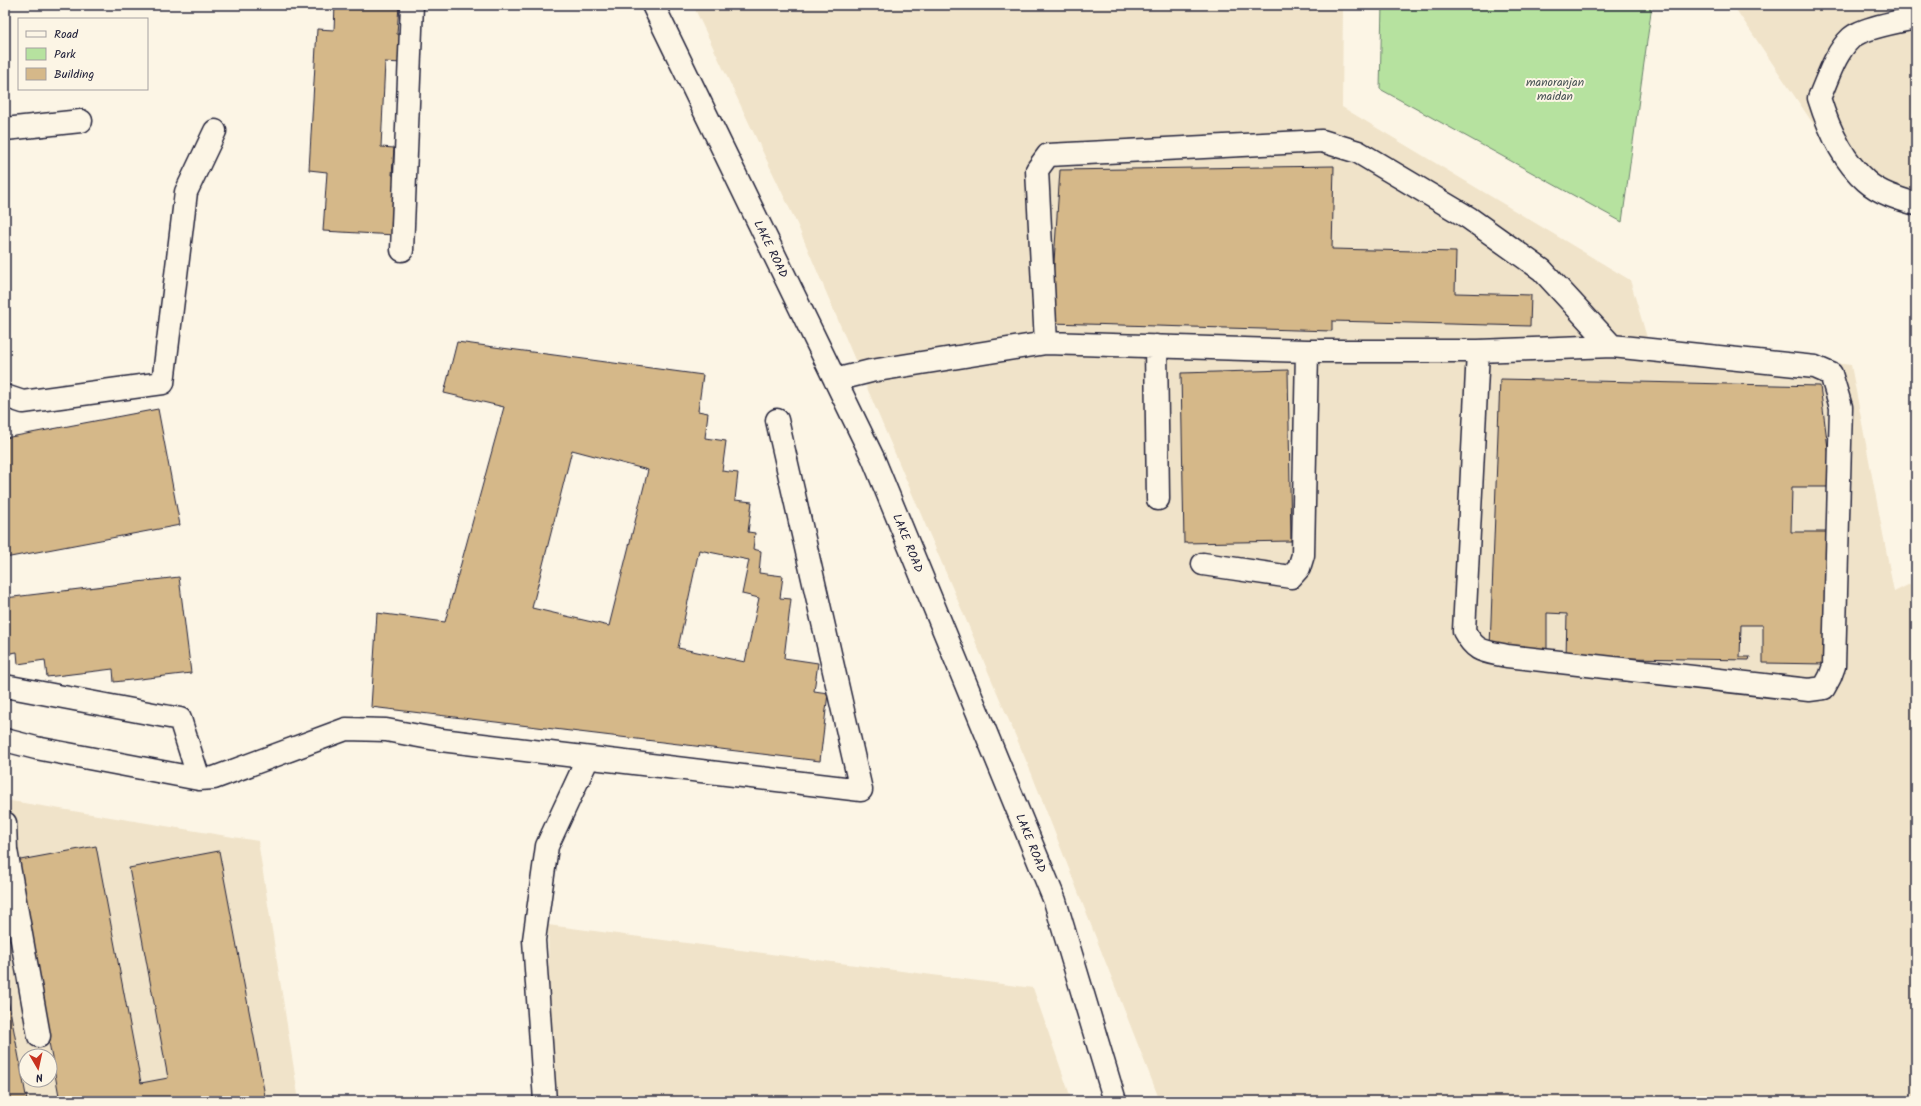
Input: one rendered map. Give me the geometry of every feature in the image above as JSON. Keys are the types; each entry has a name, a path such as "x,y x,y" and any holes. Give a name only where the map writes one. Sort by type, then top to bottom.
{"street":[{"path":"402,250 412,5"},
{"name":"LAKE ROAD","path":"652,5 873,458 1056,902 1115,1101"},
{"path":"1916,18 1882,25 1852,38 1836,60 1819,98 1832,134 1848,159 1865,180 1881,191 1916,204"},
{"path":"5,129 80,121"},
{"path":"5,396 23,402 162,383 186,192 214,131"},
{"path":"1046,343 1037,170 1048,155 1322,141 1358,152 1469,218 1530,261 1542,270 1612,346"},
{"path":"835,380 871,372 1046,343 1306,351 1478,351 1612,346 1815,367 1830,374 1841,407 1834,666 1824,688 1809,690 1507,656 1482,651 1471,644 1464,631 1478,351"},
{"path":"1156,346 1158,499"},
{"path":"1203,564 1291,577 1299,568 1303,556 1306,351"},
{"path":"5,740 36,748 199,778 214,778 346,729 386,730 441,740 861,790 777,420"},
{"path":"5,686 180,719 199,778"},
{"path":"545,1101 534,940 546,846 588,758"},
{"path":"5,823 6,850 39,1036"}],"shaded area":[{"path":"693,5 1343,5 1342,107 1630,280 1648,341 1851,365 1894,592 1916,581 1916,1101 1160,1101 1031,772 797,224"},
{"path":"1733,5 1916,5 1916,211 1856,187"},
{"path":"5,800 258,841 299,1101 5,1101"},
{"path":"548,925 1033,988 1072,1101 551,1101"}],"green space":[{"name":"manoranjan maidan","path":"1382,5 1652,5 1622,222 1380,89"}],"building":[{"path":"335,5 399,5 397,34 404,34 402,63 385,62 381,147 394,148 392,175 398,176 395,235 323,231 327,172 309,170 317,29 334,30"},
{"path":"1334,166 1332,249 1456,252 1455,293 1531,295 1530,326 1332,321 1332,331 1050,323 1060,170"},
{"path":"457,342 703,375 698,411 708,413 705,438 726,441 722,471 738,473 735,500 752,502 748,532 755,533 753,549 761,551 759,573 783,576 780,598 791,599 784,658 818,663 814,691 828,693 820,761 371,707 377,613 445,622 504,407 444,393","holes":["572,450 648,470 609,626 532,608","699,550 749,560 742,594 759,598 745,662 678,648"]},
{"path":"1288,370 1291,541 1184,543 1181,373"},
{"path":"1500,379 1820,386 1833,487 1792,487 1791,532 1830,532 1827,664 1763,663 1763,625 1741,625 1740,657 1750,657 1749,660 1566,657 1567,614 1547,613 1547,650 1490,647"},
{"path":"158,409 180,525 5,558 5,438"},
{"path":"179,577 191,673 114,682 113,669 47,677 45,660 18,664 17,652 5,654 5,598"},
{"path":"96,846 141,1083 168,1078 129,868 219,851 266,1101 60,1101 58,1088 58,1048 50,1048 15,861"},
{"path":"5,983 18,1053 18,1088 25,1088 27,1101 5,1101"}]}
